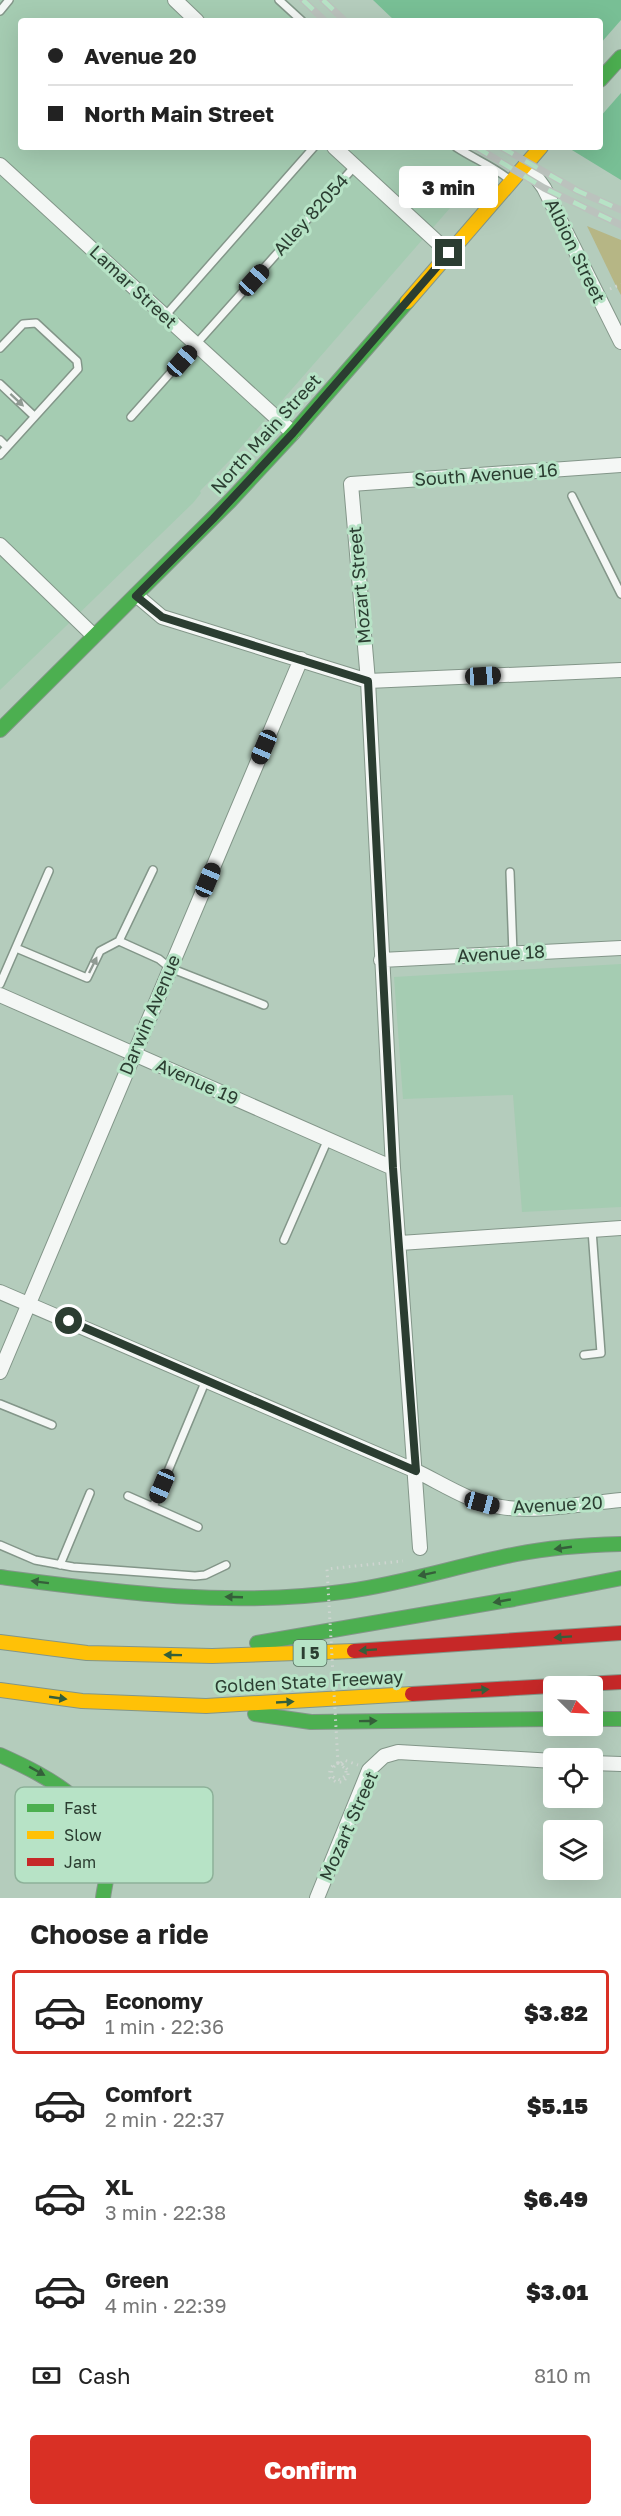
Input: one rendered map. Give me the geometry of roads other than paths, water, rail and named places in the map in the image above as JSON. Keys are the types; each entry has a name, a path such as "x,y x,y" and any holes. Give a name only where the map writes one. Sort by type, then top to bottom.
{"main road":[{"path":"603,77 621,57"},
{"name":"North Main Street","path":"0,730 213,519 293,433 534,155"},
{"path":"0,1577 128,1593 257,1598 348,1591 523,1554 596,1543 621,1544"},
{"path":"212,1656 267,1640 514,1599 621,1578"},
{"name":"Golden State Freeway","path":"0,1642 87,1653 212,1656 330,1653 621,1633"},
{"name":"Golden State Freeway","path":"0,1690 82,1701 206,1706 621,1682"},
{"path":"206,1706 311,1722 543,1719"},
{"path":"603,1719 621,1719"},
{"path":"0,1755 32,1768 64,1787"},
{"path":"103,1898 107,1883"}],"street":[{"path":"175,0 194,18"},
{"path":"337,150 449,253"},
{"name":"Albion Street","path":"534,155 544,188 621,342"},
{"name":"Lamar Street","path":"0,165 293,433"},
{"name":"South Avenue 16","path":"351,484 621,465"},
{"name":"Mozart Street","path":"351,484 368,681 393,1168 420,1548"},
{"path":"0,545 94,636"},
{"path":"136,596 162,617 368,681 621,670"},
{"name":"Darwin Avenue","path":"0,1372 301,659"},
{"name":"Avenue 18","path":"381,960 621,948"},
{"name":"Avenue 19","path":"0,995 393,1168"},
{"path":"400,1243 621,1228"},
{"name":"Avenue 20","path":"0,1292 416,1471 463,1495 502,1508 621,1500"},
{"name":"Mozart Street","path":"317,1898 369,1770 384,1756 398,1752 543,1760"},
{"path":"603,1763 621,1764"}],"lane":[{"path":"0,10 9,0"},
{"path":"279,0 299,18"},
{"path":"165,316 311,150"},
{"path":"461,150 479,162 493,166 511,181"},
{"name":"Alley 82054","path":"131,417 355,166"},
{"path":"0,348 18,328 30,322 36,323 78,361 78,369 0,455"},
{"path":"0,384 34,416"},
{"path":"0,440 7,447"},
{"path":"572,496 621,594"},
{"path":"16,948 87,978 100,951 119,941 153,870"},
{"path":"0,984 49,871"},
{"path":"510,872 513,954"},
{"path":"119,941 171,968 264,1005"},
{"path":"284,1240 328,1139"},
{"path":"584,1355 601,1353 592,1230"},
{"path":"153,1507 206,1380"},
{"path":"0,1404 52,1425"},
{"path":"60,1565 90,1493"},
{"path":"128,1496 198,1527"},
{"path":"0,1545 35,1560 93,1569 195,1576 205,1575 226,1565"}],"railway":[{"path":"303,0 322,18"},
{"path":"323,0 342,18"},
{"path":"481,150 544,188 621,225"},
{"path":"506,150 578,191 621,210"}]}
